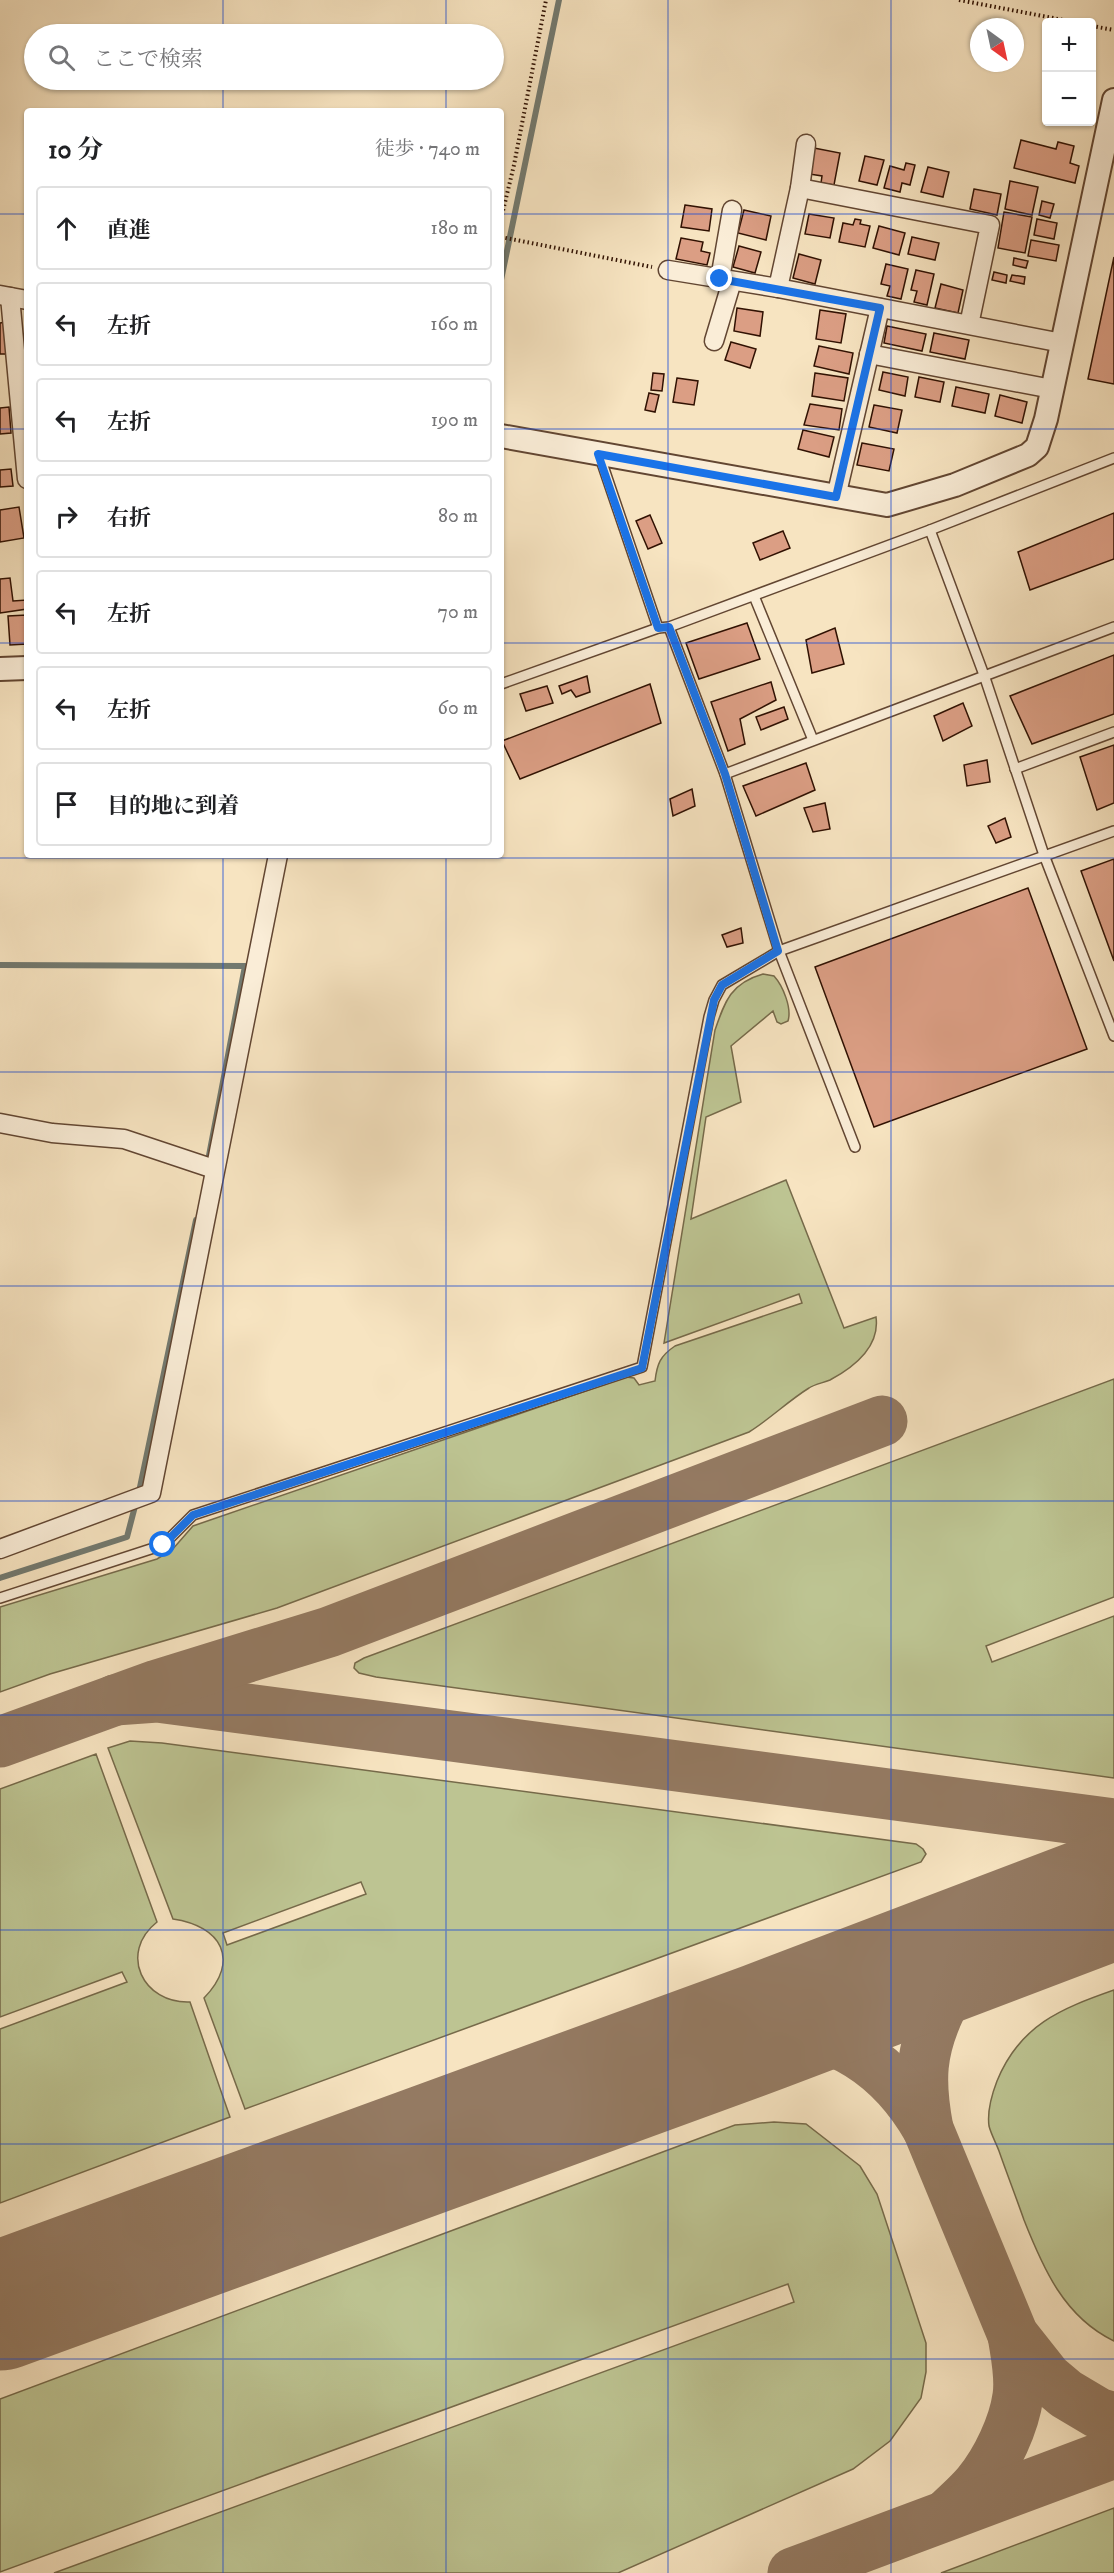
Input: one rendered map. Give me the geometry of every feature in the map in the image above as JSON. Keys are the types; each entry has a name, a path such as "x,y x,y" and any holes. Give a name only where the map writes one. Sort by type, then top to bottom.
{"street":[{"path":"504,437 888,505 956,485 1028,455 1037,447 1052,389 1114,100"},
{"path":"778,288 800,188 806,144"},
{"path":"800,188 990,225 969,325"},
{"path":"714,340 726,280 732,210"},
{"path":"668,270 778,288 1062,343"},
{"path":"12,298 24,443"},
{"path":"836,497 880,308"},
{"path":"869,354 1052,389"},
{"path":"0,669 24,668"},
{"path":"0,1549 151,1493 277,858"},
{"path":"0,1123 52,1133 124,1139 214,1169"}],"lane":[{"path":"598,454 658,628"},
{"path":"504,683 754,596 1114,458"},
{"path":"930,530 984,675 1044,855 1114,1036"},
{"path":"754,596 813,740"},
{"path":"669,627 725,774 778,951 855,1147"},
{"path":"725,774 1114,627"},
{"path":"1015,769 1114,732"},
{"path":"0,1598 163,1545 193,1515 642,1368 714,1000 722,985 778,951 1114,831"}],"path":[{"path":"504,207 546,0"},
{"path":"959,0 1053,18"},
{"path":"1096,27 1114,30"},
{"path":"504,238 668,270"}],"green space":[{"path":"763,974 774,976 781,985 788,1004 788,1021 781,1024 777,1022 773,1011 731,1046 741,1102 706,1117 691,1219 786,1180 844,1328 876,1317 876,1328 870,1346 856,1362 830,1380 809,1388 749,1432 277,1608 50,1674 0,1692 0,1607 157,1559 172,1550 193,1526 626,1377 634,1378 639,1385 655,1381 660,1361 675,1346 802,1303 799,1294 664,1343 715,1030 726,1002 736,988 743,982"},
{"path":"1114,1379 1114,1597 986,1646 992,1662 1114,1616 1114,1778 376,1677 359,1673 354,1668 355,1663 364,1658"},
{"path":"130,1741 162,1743 916,1844 926,1854 921,1862 245,2109 204,1998 222,1971 223,1958 220,1947 214,1937 203,1929 173,1919 108,1748","holes":["361,1882 366,1894 227,1945 223,1933"]},
{"path":"96,1754 157,1922 145,1934 139,1948 138,1961 141,1974 149,1986 160,1995 173,2000 190,2002 230,2117 0,2203 0,2029 127,1982 122,1972 0,2017 0,1789"},
{"path":"1114,1990 1114,2341 1082,2319 1057,2290 1024,2220 989,2126 989,2114 993,2091 1006,2062 1030,2033 1059,2012"},
{"path":"774,2122 806,2124 860,2166 877,2194 926,2343 926,2372 921,2398 890,2441 853,2469 618,2573 54,2573 794,2302 788,2284 0,2572 0,2399 735,2125"},
{"path":"1114,2508 1114,2573 941,2573"}],"building":[{"path":"1021,140 1056,149 1058,142 1074,146 1070,163 1079,166 1075,183 1014,168"},
{"path":"814,148 840,153 834,185 821,183 822,176 809,174"},
{"path":"865,156 884,160 877,185 859,181"},
{"path":"906,163 915,165 910,185 902,183 900,192 884,188 890,166 904,170"},
{"path":"928,167 949,172 943,197 921,192"},
{"path":"1010,181 1038,187 1032,215 1005,209"},
{"path":"974,189 1001,194 997,215 970,209"},
{"path":"1042,201 1054,204 1050,218 1039,215"},
{"path":"685,205 712,209 709,231 681,227"},
{"path":"744,210 771,216 766,240 738,233"},
{"path":"1004,212 1032,217 1025,253 998,248"},
{"path":"809,214 834,218 830,238 805,234"},
{"path":"855,219 861,220 860,224 870,226 865,247 839,242 843,223 853,225"},
{"path":"1037,219 1057,223 1054,239 1034,235"},
{"path":"879,226 905,233 899,255 873,248"},
{"path":"912,237 939,243 935,260 908,254"},
{"path":"681,238 703,242 701,251 710,253 707,265 676,259"},
{"path":"1031,240 1059,245 1056,261 1028,256"},
{"path":"739,246 761,252 755,273 733,267"},
{"path":"799,254 821,260 815,284 793,278"},
{"path":"1114,257 1114,384 1088,379"},
{"path":"1014,258 1028,261 1026,268 1013,265"},
{"path":"886,264 908,269 901,299 887,296 890,286 881,284"},
{"path":"916,270 934,274 927,305 914,302 917,291 911,290"},
{"path":"994,272 1007,275 1006,283 992,280"},
{"path":"1012,275 1025,277 1024,284 1010,281"},
{"path":"941,284 963,290 958,313 935,308"},
{"path":"737,308 763,312 760,336 734,331"},
{"path":"820,310 846,314 841,343 816,339"},
{"path":"6,322 8,354 0,354 0,323"},
{"path":"887,326 926,334 922,351 884,343"},
{"path":"934,333 969,340 965,359 930,352"},
{"path":"731,342 756,349 750,368 725,360"},
{"path":"819,346 853,353 849,374 814,366"},
{"path":"883,372 908,377 905,396 879,390"},
{"path":"653,373 664,374 662,391 651,390"},
{"path":"815,373 848,378 844,401 812,396"},
{"path":"919,377 944,382 940,402 915,397"},
{"path":"677,378 698,381 694,405 673,402"},
{"path":"956,387 989,394 985,413 952,406"},
{"path":"649,393 659,395 655,412 645,410"},
{"path":"1000,395 1027,402 1022,423 995,416"},
{"path":"810,404 842,409 839,430 804,425"},
{"path":"874,405 902,410 897,433 869,427"},
{"path":"9,407 11,433 0,434 0,408"},
{"path":"803,430 834,437 829,457 798,449"},
{"path":"862,443 894,449 889,471 857,465"},
{"path":"11,469 13,486 0,487 0,470"},
{"path":"19,507 24,538 0,542 0,510"},
{"path":"1114,513 1114,559 1030,590 1018,552"},
{"path":"650,515 662,543 648,549 636,521"},
{"path":"783,531 790,548 760,560 753,543"},
{"path":"10,578 13,601 24,600 24,609 0,613 0,579"},
{"path":"24,615 24,644 10,645 8,616"},
{"path":"747,623 760,659 699,679 686,643"},
{"path":"835,628 844,664 812,673 806,640"},
{"path":"1114,655 1114,714 1032,744 1010,696"},
{"path":"587,676 590,692 576,697 571,690 562,694 559,686"},
{"path":"771,682 776,700 740,719 745,744 728,751 711,702"},
{"path":"650,684 661,723 520,779 504,745 504,740"},
{"path":"547,686 553,703 526,711 520,694"},
{"path":"963,703 972,726 943,741 934,716"},
{"path":"784,707 788,719 761,730 756,717"},
{"path":"1114,745 1114,803 1097,810 1080,757"},
{"path":"987,760 990,782 967,786 964,765"},
{"path":"806,763 815,790 756,816 743,786"},
{"path":"692,789 695,806 673,816 670,799"},
{"path":"825,803 830,829 813,832 804,808"},
{"path":"1005,818 1011,837 996,843 988,826"},
{"path":"1114,859 1114,961 1081,871"},
{"path":"1028,888 1087,1049 874,1127 815,967"},
{"path":"741,928 743,943 727,947 722,935"}],"waterway":[{"path":"504,266 559,0"},
{"path":"0,965 245,966 207,1166"},
{"path":"0,1578 127,1537 140,1487 196,1220"}],"taxiway":[{"path":"0,1742 157,1685 329,1632 882,1421"},
{"path":"115,1700 157,1697 1114,1824"},
{"path":"992,1942 955,1978 934,2023 923,2066 923,2096 928,2129 1013,2335 1047,2378 1066,2394 1098,2413 1114,2418"},
{"path":"764,2027 791,2029 815,2035 860,2055 897,2087 914,2107 928,2129"},
{"path":"948,2514 985,2475 1009,2431 1019,2388 1013,2335"},
{"path":"793,2573 1114,2453"}],"runway":[{"path":"0,2306 764,2027 1114,1894"}],"route":[{"path":"163,1545 193,1515 642,1368 714,1000 722,985 778,951 725,774 669,627 658,628 598,454 836,497 880,308 720,279"}]}
